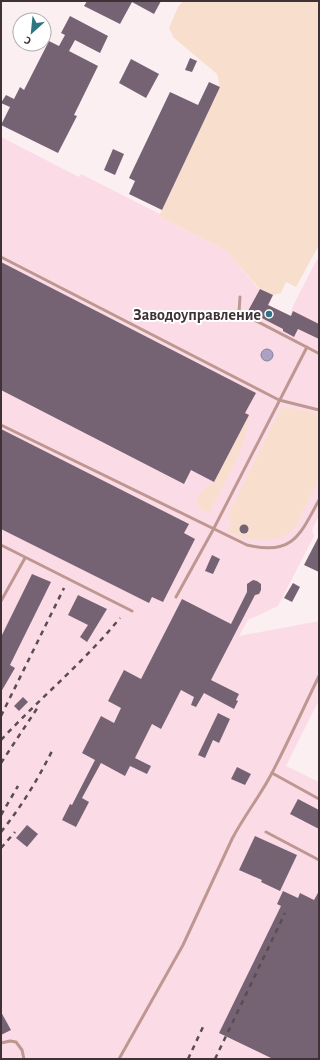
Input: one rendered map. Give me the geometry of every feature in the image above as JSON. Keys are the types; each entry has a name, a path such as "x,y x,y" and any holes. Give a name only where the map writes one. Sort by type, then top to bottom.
{"lane":[{"path":"1,257 279,400 319,410"},
{"path":"240,297 239,312 318,353"},
{"path":"176,597 213,530 307,347"},
{"path":"1,425 213,530 239,542 255,547 271,548 290,542 299,535 319,500"},
{"path":"1,545 132,611"},
{"path":"1,601 25,558"},
{"path":"119,1059 183,945 232,839 240,824 256,802 272,773 319,676"},
{"path":"272,773 319,800"},
{"path":"266,832 319,860"},
{"path":"1,1043 10,1041 16,1042 22,1050 24,1059"}],"shaded area":[{"path":"183,1 319,1 319,245 296,287 286,282 281,293 273,295 259,288 232,258 229,252 159,216 220,87 217,74 174,38 169,28 178,7"},
{"path":"1,137 79,177 81,174 160,214 159,216 229,252 232,258 258,288 273,295 269,305 290,316 293,306 317,259 319,260 319,516 312,530 314,536 278,606 248,620 239,636 319,621 319,700 286,766 319,782 319,1059 1,1059"},
{"path":"265,349 269,349 273,355 269,361 265,361 261,357 261,353"},
{"path":"284,407 319,414 319,479 295,528 288,534 279,538 263,540 244,538 227,531 232,520 227,517 280,410"},
{"path":"249,415 245,438 227,478 209,513 202,510 198,506 197,500 202,491 214,482"}],"building":[{"path":"87,1 161,1 154,14 132,2 120,24 84,6"},
{"path":"70,16 108,36 100,53 75,40 69,51 98,66 74,115 77,116 58,153 1,125 10,107 1,103 6,95 14,99 20,87 24,90 43,52 52,52 52,42 59,46 65,35 61,33"},
{"path":"190,58 197,61 192,72 185,70"},
{"path":"131,59 159,74 146,98 119,83"},
{"path":"209,82 220,87 162,210 129,194 135,181 129,178 170,92 198,105"},
{"path":"113,149 124,154 115,175 104,170"},
{"path":"1,262 256,393 245,413 249,415 214,482 191,470 184,484 1,390"},
{"name":"Заводоуправление","path":"260,289 273,295 268,305 291,316 293,311 319,324 319,339 298,329 294,337 283,331 283,329 248,311"},
{"path":"1,429 189,524 184,533 195,539 163,602 152,597 149,603 1,529"},
{"path":"244,524 249,529 244,534 239,529"},
{"path":"319,536 319,572 304,565"},
{"path":"212,555 220,559 213,574 205,571"},
{"path":"32,574 51,582 10,665 15,668 1,692 1,637"},
{"path":"253,580 261,584 261,590 259,594 255,595 211,680 239,694 236,700 238,701 234,709 204,693 196,707 191,705 194,697 181,690 161,729 152,724 135,758 151,766 147,774 130,766 125,776 101,763 82,798 89,802 76,827 62,820 70,804 72,805 95,760 82,753 101,716 114,723 121,708 108,701 124,670 141,679 182,599 231,624 247,592 247,584"},
{"path":"293,583 300,587 292,602 284,598"},
{"path":"78,595 107,609 87,642 80,637 88,625 68,615"},
{"path":"23,697 28,702 19,711 14,706"},
{"path":"218,713 230,719 219,743 213,740 205,758 198,755"},
{"path":"237,767 251,774 245,785 231,779"},
{"path":"298,799 319,810 319,829 290,814"},
{"path":"27,825 38,834 27,847 16,838"},
{"path":"255,836 297,855 280,891 261,882 262,880 239,870"},
{"path":"283,891 298,898 300,893 314,900 319,891 319,1059 273,1059 219,1033 281,906 277,904"},
{"path":"1,1012 11,1030 1,1035"}],"railway":[{"path":"1,716 64,588"},
{"path":"1,740 92,650 120,618"},
{"path":"1,763 38,707"},
{"path":"1,832 29,792 53,749"},
{"path":"1,815 18,786"},
{"path":"1,848 15,832"},
{"path":"215,1059 285,913"},
{"path":"188,1059 203,1027"}],"place":[{"name":"Заводоуправление","path":"269,314"}]}
